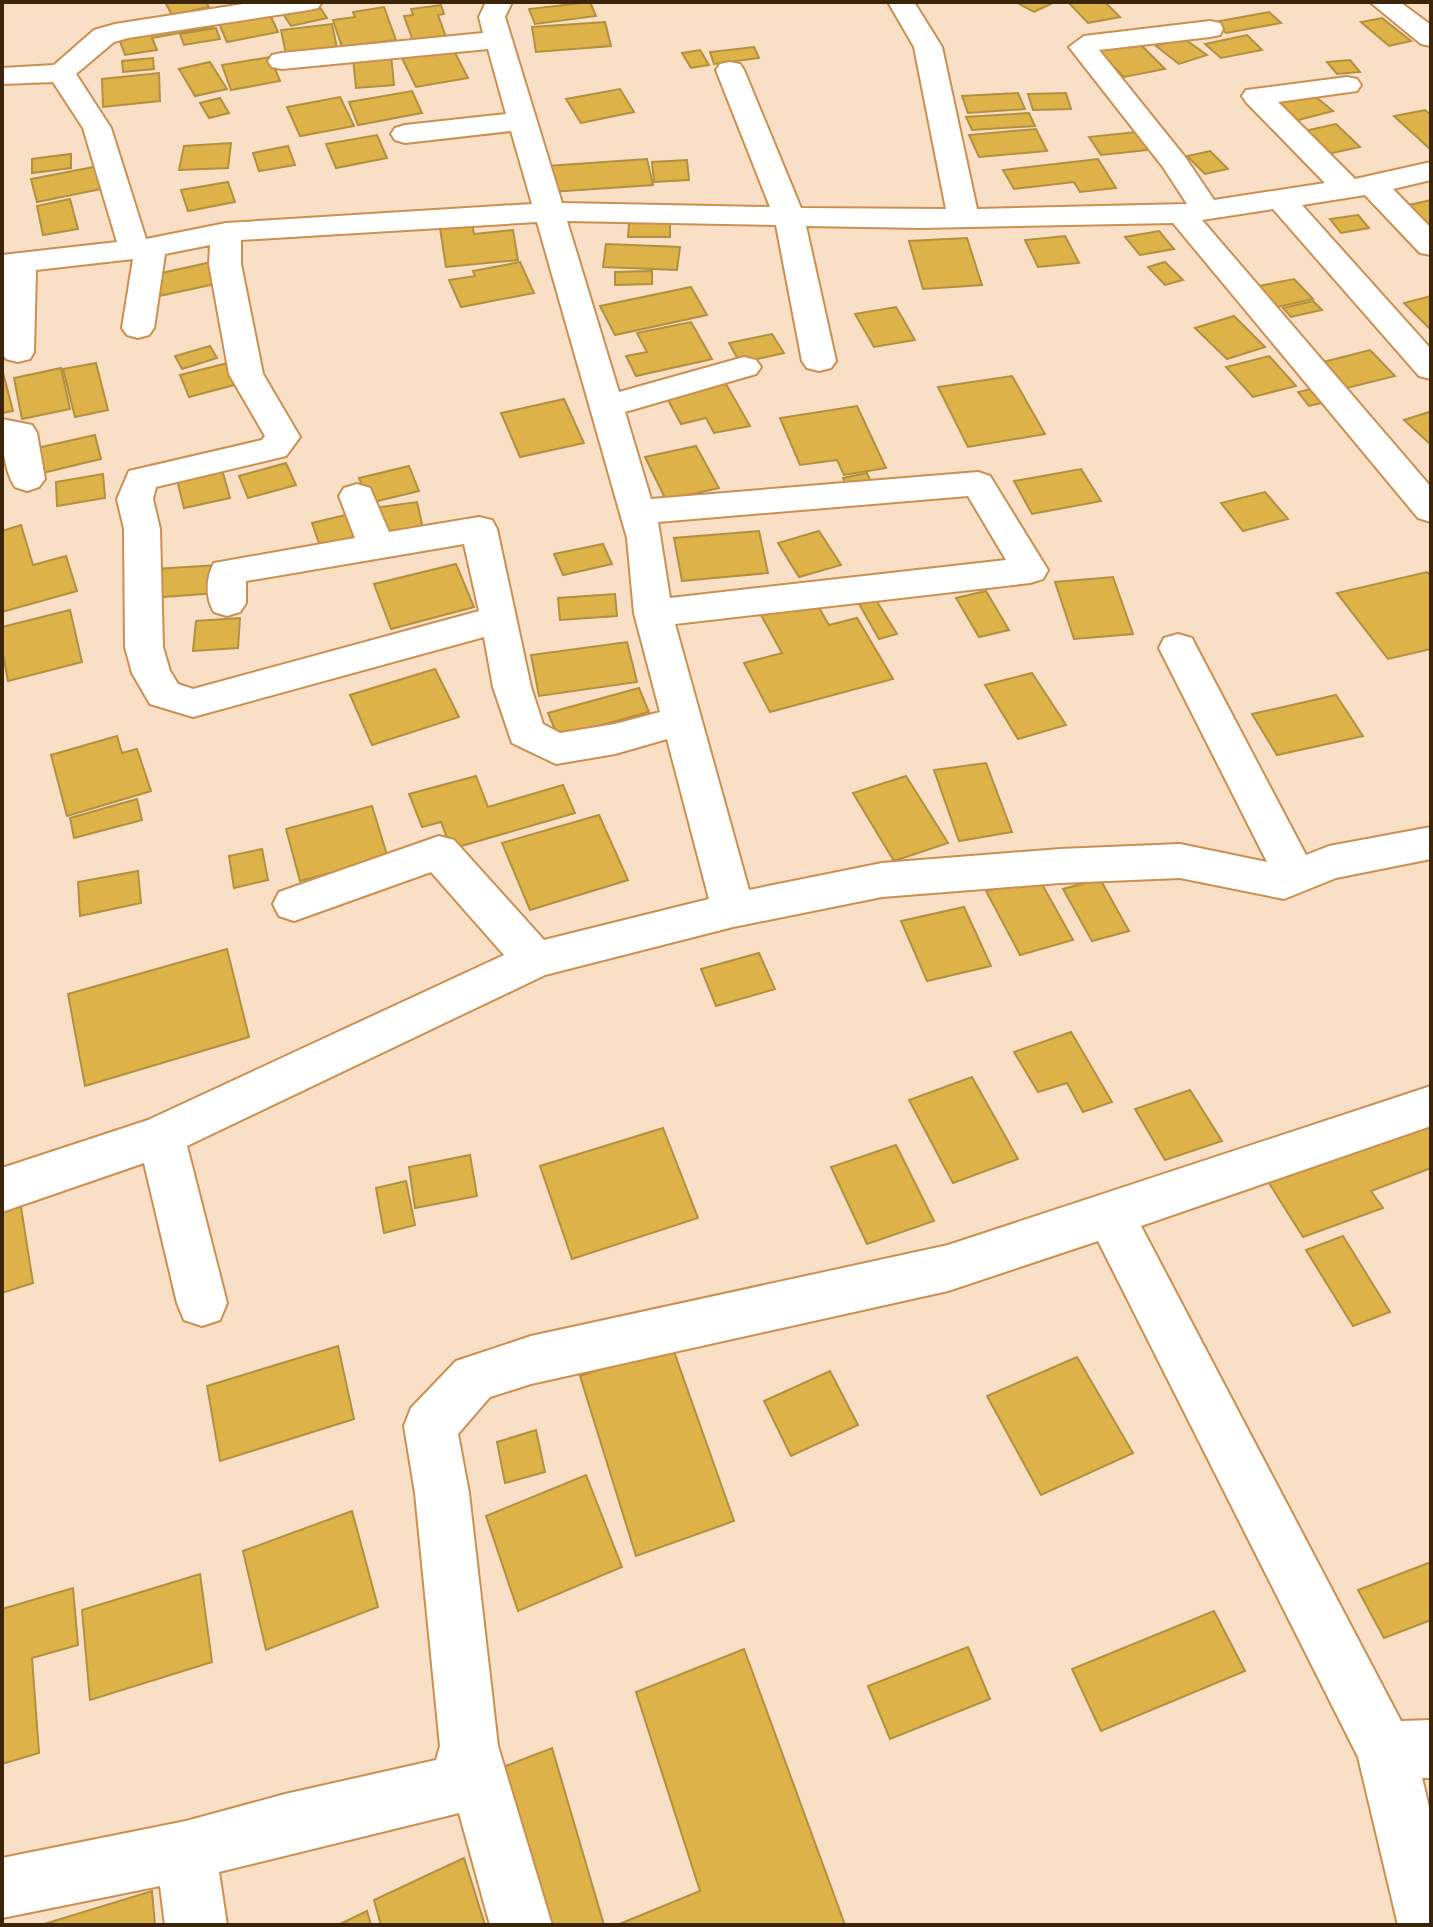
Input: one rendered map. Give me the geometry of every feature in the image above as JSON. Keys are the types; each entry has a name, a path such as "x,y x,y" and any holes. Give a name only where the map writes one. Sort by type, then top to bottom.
{"street":[{"path":"2,76 61,73 104,36 309,2"},
{"path":"499,2 492,17 645,538 653,613 733,910"},
{"path":"901,2 928,47 963,216"},
{"path":"1383,2 1431,38"},
{"path":"1210,29 1094,42 1083,47 1175,163 1194,212 1431,510"},
{"path":"282,61 500,40"},
{"path":"730,70 789,216 819,361"},
{"path":"61,73 97,128 142,248 138,328"},
{"path":"1347,85 1256,96 1431,246"},
{"path":"405,134 522,121"},
{"path":"18,352 11,263 142,248 226,232 548,212 921,219 1194,212 1360,186 1431,171"},
{"path":"1280,199 1431,369"},
{"path":"226,232 225,264 246,374 283,437 274,448 141,479 135,499 142,529 144,647 151,673 164,694 193,703 500,619"},
{"path":"606,406 744,367"},
{"path":"2,430 20,433 27,479"},
{"path":"637,512 978,484 1030,570 653,613"},
{"path":"357,496 376,546"},
{"path":"227,603 227,572 479,529 512,687 526,733 556,749 615,739 683,720"},
{"path":"1178,648 1296,877"},
{"path":"2,1190 161,1136 535,960 733,910 882,880 1060,866 1180,861 1284,882 1329,863 1431,843"},
{"path":"294,904 439,852 535,960"},
{"path":"521,1925 469,1746 442,1493 430,1426 474,1378 531,1360 948,1268 1431,1106"},
{"path":"161,1136 202,1303"},
{"path":"1110,1215 1408,1749 1429,1925"},
{"path":"2,1888 186,1851 285,1824 459,1784 469,1746"},
{"path":"186,1851 196,1925"}],"building":[{"path":"165,2 206,2 209,7 172,15"},
{"path":"590,2 596,16 535,24 529,9"},
{"path":"1016,2 1052,2 1053,3 1034,12"},
{"path":"1068,2 1105,2 1120,17 1088,23"},
{"path":"317,3 327,18 291,26 281,11"},
{"path":"441,5 444,14 438,15 446,37 413,41 404,16 413,15 411,9"},
{"path":"384,7 396,40 342,47 333,20 355,17 353,12"},
{"path":"268,10 278,32 227,42 217,19"},
{"path":"1269,12 1281,23 1226,33 1214,22"},
{"path":"209,18 213,27 152,38 157,50 125,55 117,33"},
{"path":"1382,18 1411,41 1389,46 1361,22"},
{"path":"605,22 611,46 536,52 532,27"},
{"path":"332,24 337,48 286,54 281,30"},
{"path":"216,28 220,39 184,45 180,34"},
{"path":"1247,35 1262,50 1221,58 1205,44"},
{"path":"1183,38 1207,55 1179,64 1156,46"},
{"path":"1137,41 1165,69 1124,77 1097,49"},
{"path":"754,47 759,58 714,64 710,52"},
{"path":"453,49 468,78 416,87 402,58"},
{"path":"700,50 709,65 691,68 682,53"},
{"path":"391,55 394,85 356,88 353,58"},
{"path":"270,57 280,81 231,90 222,65"},
{"path":"153,58 154,69 123,72 122,61"},
{"path":"1350,60 1360,72 1337,74 1327,62"},
{"path":"210,62 227,89 195,96 179,69"},
{"path":"159,73 160,101 103,107 102,79"},
{"path":"620,89 634,112 581,123 566,99"},
{"path":"412,91 422,113 358,125 349,102"},
{"path":"1018,93 1025,109 968,113 962,96"},
{"path":"1066,93 1071,109 1033,110 1028,94"},
{"path":"1311,93 1333,111 1295,121 1273,103"},
{"path":"340,97 354,126 300,136 287,107"},
{"path":"220,98 229,113 209,118 200,103"},
{"path":"1425,110 1431,115 1431,150 1394,116"},
{"path":"1029,113 1035,126 972,130 966,117"},
{"path":"1336,124 1360,147 1328,154 1304,131"},
{"path":"1036,129 1047,151 979,157 969,135"},
{"path":"1136,132 1148,150 1101,155 1089,137"},
{"path":"377,135 387,158 336,168 326,144"},
{"path":"231,143 228,168 179,170 184,146"},
{"path":"288,146 295,165 259,171 253,153"},
{"path":"1210,151 1228,169 1205,174 1187,156"},
{"path":"71,154 71,168 32,173 32,159"},
{"path":"647,159 653,185 551,192 547,166"},
{"path":"1098,159 1116,188 1080,192 1074,182 1014,189 1003,170"},
{"path":"687,160 689,180 654,182 652,162"},
{"path":"99,166 106,188 37,202 31,179"},
{"path":"228,182 235,202 188,211 181,190"},
{"path":"70,199 78,229 43,235 37,206"},
{"path":"1431,200 1431,231 1404,206"},
{"path":"1358,215 1369,228 1341,233 1330,219"},
{"path":"670,222 670,237 628,237 629,223"},
{"path":"472,224 474,234 513,230 518,260 446,267 440,228"},
{"path":"1159,231 1174,249 1140,255 1125,237"},
{"path":"1065,236 1079,263 1038,267 1025,240"},
{"path":"967,238 982,285 923,289 909,241"},
{"path":"606,244 680,247 677,270 603,267"},
{"path":"212,262 220,283 159,296 152,275"},
{"path":"520,262 534,293 461,307 449,280 475,276 473,271"},
{"path":"1165,262 1183,280 1165,285 1148,267"},
{"path":"652,271 652,284 615,285 615,272"},
{"path":"1294,279 1313,299 1278,307 1259,286"},
{"path":"691,287 707,315 615,335 600,306"},
{"path":"1431,296 1431,330 1404,303"},
{"path":"1313,301 1322,310 1291,317 1283,308"},
{"path":"896,307 915,340 874,347 855,314"},
{"path":"1234,316 1265,347 1227,359 1195,328"},
{"path":"691,322 712,359 636,376 626,356 647,352 637,333"},
{"path":"772,334 784,353 740,363 729,343"},
{"path":"210,346 217,358 182,369 175,356"},
{"path":"1370,350 1395,376 1339,390 1315,364"},
{"path":"1269,356 1296,386 1253,397 1226,367"},
{"path":"96,363 108,410 75,417 63,369"},
{"path":"228,363 238,384 189,397 180,375"},
{"path":"61,368 70,409 22,419 14,378"},
{"path":"2,369 13,411 2,413"},
{"path":"1012,376 1045,434 968,447 938,387"},
{"path":"726,384 750,426 714,433 706,418 681,424 666,396"},
{"path":"1310,389 1322,403 1309,406 1298,392"},
{"path":"564,399 584,443 520,457 501,413"},
{"path":"857,406 886,468 844,475 837,460 800,465 780,418"},
{"path":"1431,414 1431,445 1404,420"},
{"path":"95,435 101,459 34,475 28,450"},
{"path":"696,446 719,488 666,500 645,457"},
{"path":"286,463 296,485 248,498 239,476"},
{"path":"221,466 230,498 184,508 176,476"},
{"path":"409,466 419,491 369,503 359,478"},
{"path":"1081,469 1101,501 1032,514 1014,481"},
{"path":"867,473 872,485 848,490 843,478"},
{"path":"103,474 105,498 57,506 56,482"},
{"path":"1265,492 1288,519 1243,531 1221,503"},
{"path":"417,502 424,533 379,540 373,508"},
{"path":"354,513 364,539 321,549 312,523"},
{"path":"21,525 33,565 66,556 77,591 2,612 2,531"},
{"path":"759,531 768,573 682,581 674,538"},
{"path":"819,531 841,565 799,577 778,543"},
{"path":"603,544 612,564 563,575 554,554"},
{"path":"456,564 474,607 391,629 374,584"},
{"path":"218,565 216,593 152,598 155,569"},
{"path":"1427,572 1431,576 1431,649 1388,659 1337,593"},
{"path":"1113,577 1133,634 1074,639 1055,582"},
{"path":"986,591 1009,630 979,637 956,598"},
{"path":"615,594 617,616 560,620 558,598"},
{"path":"876,600 897,634 879,639 859,604"},
{"path":"815,601 829,625 857,618 893,679 770,712 744,663 782,653 761,615"},
{"path":"70,610 82,662 8,681 2,649 2,627"},
{"path":"240,618 238,648 193,651 196,621"},
{"path":"627,642 637,682 539,696 531,655"},
{"path":"435,669 459,717 372,745 350,695"},
{"path":"1032,673 1066,725 1018,739 985,685"},
{"path":"639,688 649,712 558,737 548,713"},
{"path":"1336,695 1363,736 1277,755 1252,714"},
{"path":"117,736 122,753 137,749 151,791 67,816 51,755"},
{"path":"986,763 1012,832 959,841 934,770"},
{"path":"476,776 488,807 563,785 575,813 451,849 441,822 422,827 409,794"},
{"path":"906,776 948,843 894,861 853,793"},
{"path":"137,799 142,820 74,838 70,818"},
{"path":"372,806 388,858 300,881 286,829"},
{"path":"599,815 628,880 530,910 502,843"},
{"path":"262,849 268,880 234,888 229,856"},
{"path":"138,871 141,903 80,916 78,882"},
{"path":"1038,877 1073,940 1020,955 986,891"},
{"path":"1100,879 1129,931 1092,941 1063,889"},
{"path":"964,907 991,966 927,981 901,921"},
{"path":"227,949 249,1037 85,1086 68,994"},
{"path":"759,953 775,989 716,1006 701,969"},
{"path":"1071,1032 1112,1102 1083,1112 1067,1083 1038,1092 1014,1052"},
{"path":"972,1077 1018,1159 953,1183 909,1100"},
{"path":"1190,1090 1222,1141 1165,1160 1135,1109"},
{"path":"1431,1120 1431,1168 1371,1191 1383,1208 1303,1237 1267,1180"},
{"path":"663,1128 698,1218 572,1259 540,1166"},
{"path":"896,1145 934,1221 867,1244 831,1167"},
{"path":"470,1155 477,1196 415,1208 409,1167"},
{"path":"406,1181 415,1225 384,1233 376,1188"},
{"path":"20,1201 33,1283 2,1293 2,1207"},
{"path":"1343,1236 1390,1312 1353,1326 1306,1250"},
{"path":"338,1346 354,1419 220,1461 207,1386"},
{"path":"672,1346 734,1521 636,1556 580,1376"},
{"path":"1077,1357 1133,1453 1041,1495 987,1396"},
{"path":"830,1371 858,1425 791,1456 764,1401"},
{"path":"536,1430 545,1472 505,1483 497,1442"},
{"path":"586,1475 622,1567 518,1611 486,1516"},
{"path":"352,1511 378,1607 266,1650 243,1551"},
{"path":"1431,1562 1431,1620 1384,1638 1358,1590"},
{"path":"200,1574 212,1662 90,1700 82,1610"},
{"path":"73,1588 78,1645 32,1658 39,1753 2,1764 2,1609"},
{"path":"1214,1611 1245,1671 1101,1731 1072,1669"},
{"path":"968,1647 990,1699 890,1739 868,1686"},
{"path":"744,1649 845,1925 617,1925 700,1891 636,1692"},
{"path":"552,1748 604,1925 546,1925 503,1767"},
{"path":"464,1858 485,1925 381,1925 374,1900"},
{"path":"152,1891 155,1925 41,1925"},
{"path":"367,1911 371,1925 338,1925"}]}
